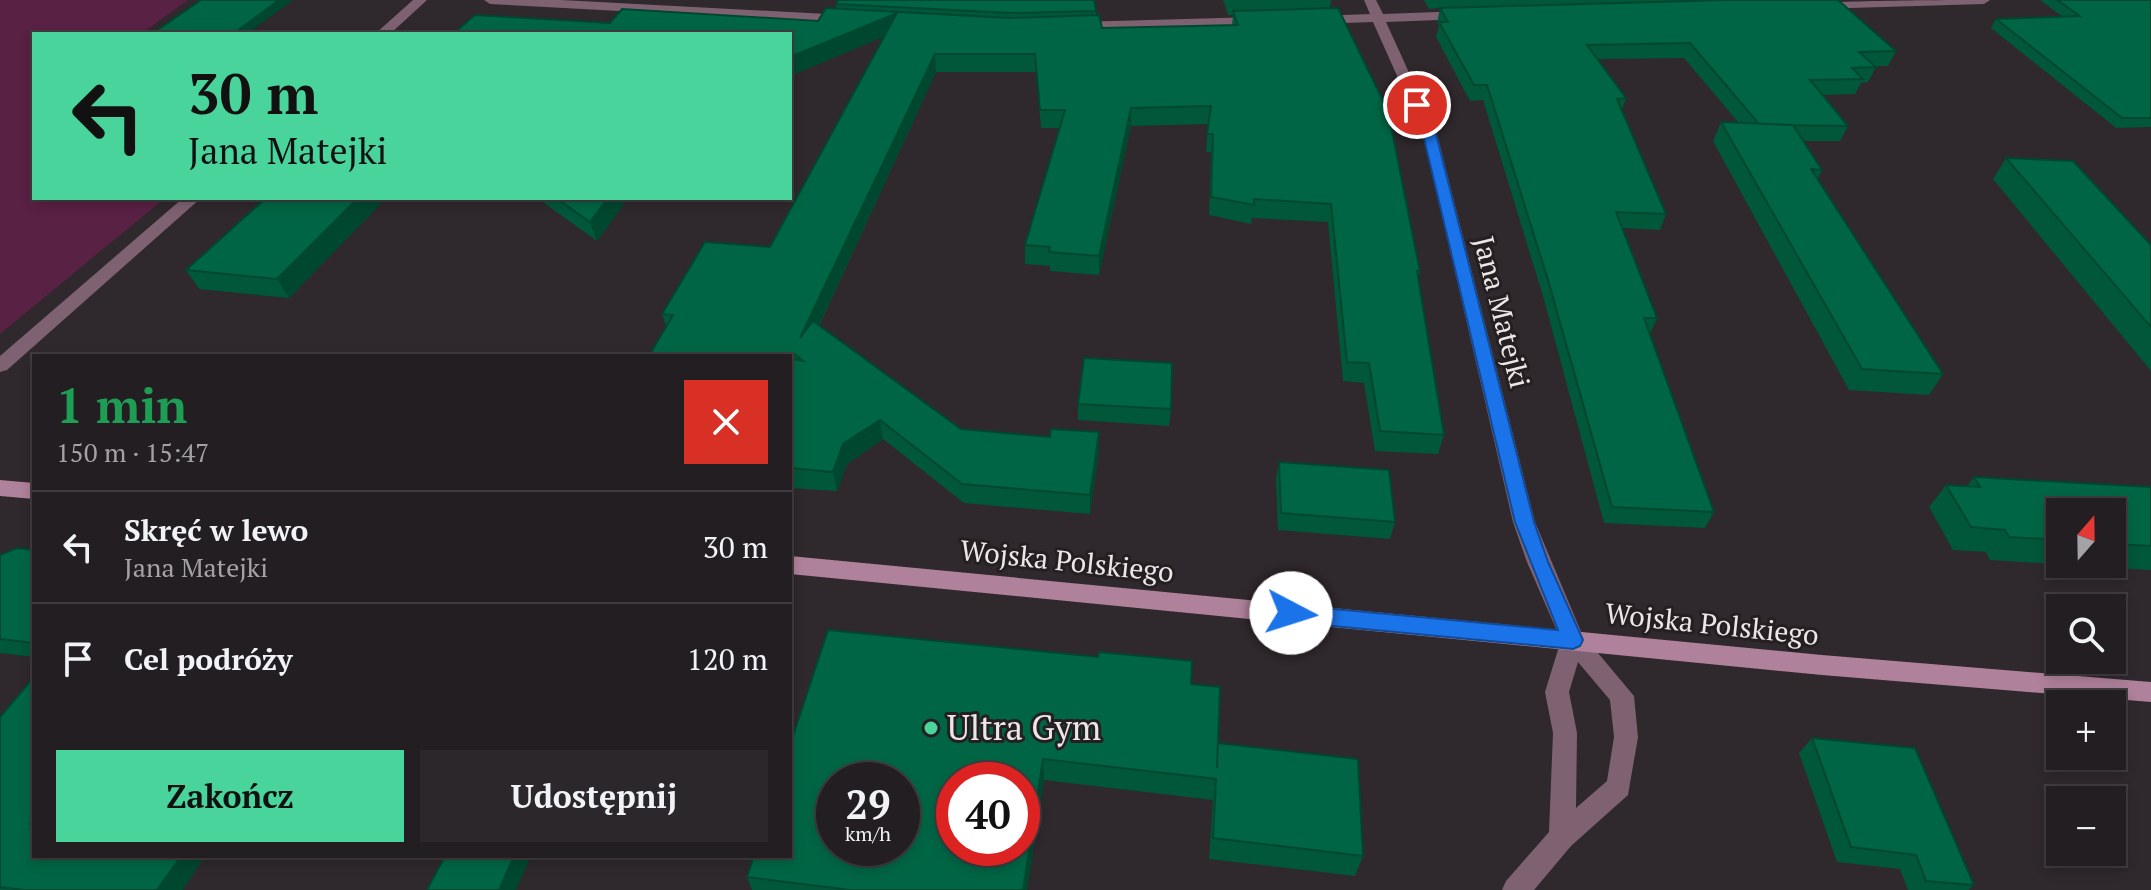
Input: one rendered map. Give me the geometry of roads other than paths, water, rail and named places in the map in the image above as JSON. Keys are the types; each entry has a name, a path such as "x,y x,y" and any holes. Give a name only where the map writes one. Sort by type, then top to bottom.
{"street":[{"path":"384,32 421,0"},
{"path":"490,0 861,20"},
{"name":"Jana Matejki","path":"1370,0 1430,134 1524,522 1538,562 1573,640 1622,696 1626,737 1619,787 1562,837 1516,890"},
{"path":"1809,5 1984,0"},
{"path":"1300,20 1475,15"},
{"path":"1061,26 1268,21"},
{"path":"0,366 191,200"},
{"path":"0,488 32,491"},
{"name":"Wojska Polskiego","path":"792,565 2151,692"},
{"path":"1562,837 1565,733 1557,692 1573,640"}],"place":[{"name":"Ultra Gym","path":"931,728"}]}
